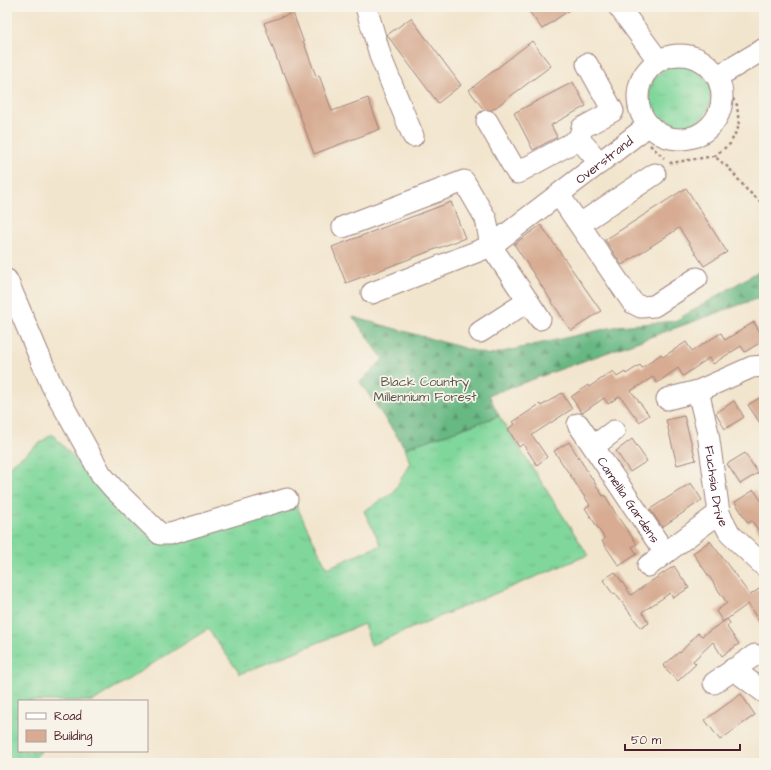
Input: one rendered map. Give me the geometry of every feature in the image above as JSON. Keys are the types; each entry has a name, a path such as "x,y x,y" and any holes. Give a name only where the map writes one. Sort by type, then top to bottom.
{"street":[{"path":"619,7 658,60"},
{"path":"368,8 381,58 413,136"},
{"path":"716,75 727,71 764,49"},
{"path":"684,54 697,58 708,65 716,75 721,88 722,102 718,115 711,126 700,134 687,138 673,138 643,130 642,115 638,104 638,91 648,68 658,60 684,54"},
{"path":"487,120 517,173 579,139 582,128 614,111 586,64"},
{"name":"Overstrand","path":"372,294 492,246 643,130"},
{"path":"579,139 600,163"},
{"path":"580,224 656,174"},
{"path":"343,227 464,180 486,219 492,246 540,319"},
{"path":"558,195 580,224 633,303 640,307 654,306 697,278"},
{"path":"7,280 52,386 101,474 113,488 160,534 175,532 287,499"},
{"path":"480,332 528,301"},
{"path":"667,399 698,391 752,367 764,366"},
{"name":"Fuchsia Drive","path":"698,391 708,433 719,513 730,534 764,566"},
{"name":"Camellia Gardens","path":"578,424 665,553"},
{"name":"Camellia Gardens","path":"594,446 614,431"},
{"name":"Camellia Gardens","path":"648,566 719,513"},
{"path":"714,683 755,655"},
{"path":"733,669 764,692"}],"path":[{"path":"643,130 671,163 714,156 730,144 739,126 737,105 716,75"},
{"path":"714,156 729,168 747,190 762,203 764,202"}],"green space":[{"path":"674,65 686,65 702,74 709,84 711,96 709,108 702,118 686,127 674,127 663,122 654,113 649,102 649,90 654,79 663,70"},
{"name":"Black Country Millennium Forest","path":"764,268 764,296 489,395 499,416 405,448 360,382 383,359 353,317 489,355 618,326 675,321"},
{"path":"499,416 588,555 371,645 364,624 240,674 208,629 95,700 18,700 18,752 40,752 31,763 7,763 7,468 52,434 100,486 175,541 295,503 327,568 381,545 364,511 393,493 410,463 405,448"}],"building":[{"path":"526,7 574,7 542,29"},
{"path":"293,13 316,76 319,75 332,111 368,98 380,129 314,154 284,72 282,73 264,23"},
{"path":"411,18 461,85 438,103 387,35"},
{"path":"532,41 551,66 492,110 484,110 469,90"},
{"path":"573,82 586,106 551,125 557,137 533,150 514,113"},
{"path":"686,188 727,252 704,266 679,228 622,265 605,240"},
{"path":"451,202 465,238 346,283 332,247"},
{"path":"541,225 601,311 571,331 514,244"},
{"path":"754,322 764,340 745,352 741,346 713,364 709,358 683,376 678,368 657,383 653,377 631,391 649,415 639,422 620,396 608,404 604,398 582,413 571,397 588,385 589,387 613,371 617,377 625,372 626,374 640,365 642,368 661,354 663,357 686,342 692,351 721,333 725,340"},
{"path":"562,393 572,409 532,435 547,457 537,465 523,444 519,447 508,429 515,424 513,422 540,404 541,406"},
{"path":"764,395 764,429 748,405"},
{"path":"734,401 744,417 725,429 716,413"},
{"path":"684,416 696,460 677,465 666,420"},
{"path":"632,439 647,461 630,472 616,451"},
{"path":"569,442 603,496 605,495 617,516 637,544 632,547 637,554 619,566 602,541 605,539 585,508 590,505 554,451"},
{"path":"745,453 758,473 740,484 727,464"},
{"path":"691,483 702,500 662,527 650,509"},
{"path":"754,490 764,505 764,539 752,521 748,523 735,502"},
{"path":"710,541 750,595 764,586 764,629 748,604 723,622 716,611 727,603 693,553"},
{"path":"674,566 689,588 673,598 670,593 642,612 649,623 641,628 615,593 613,594 603,580 615,572 631,595"},
{"path":"727,619 730,623 727,627 739,644 722,656 713,642 693,661 696,664 678,681 663,666 679,652 680,653 698,633 702,636"},
{"path":"741,694 755,715 720,740 705,720"}]}
